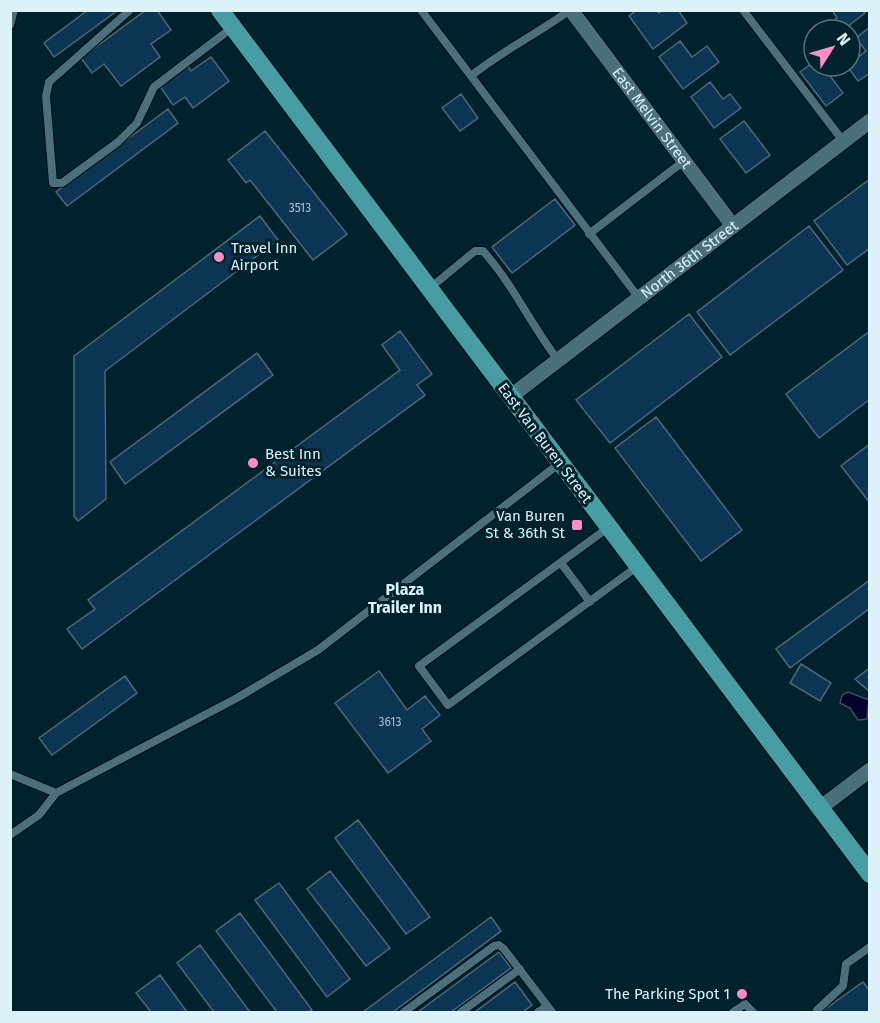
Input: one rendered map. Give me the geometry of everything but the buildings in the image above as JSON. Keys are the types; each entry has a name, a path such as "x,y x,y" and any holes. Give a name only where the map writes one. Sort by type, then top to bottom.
{"main road":[{"name":"East Van Buren Street","path":"220,10 870,874"}],"street":[{"name":"East Melvin Street","path":"570,10 733,226"},
{"name":"North 36th Street","path":"510,397 870,121"},
{"path":"820,807 870,770"}],"lane":[{"path":"10,25 14,10"},
{"path":"130,10 49,82 46,96 53,183 62,183 118,142 136,123 154,87 233,27"},
{"path":"421,10 639,298"},
{"path":"471,76 503,51 534,37 570,10"},
{"path":"743,10 843,141"},
{"path":"589,234 684,161"},
{"path":"429,289 475,251 483,251 499,269 541,339 558,360"},
{"path":"10,835 39,815 56,793 237,698 318,650 560,463"},
{"path":"609,527 419,666 448,705 638,566"},
{"path":"561,563 590,602"},
{"path":"10,774 56,793"},
{"path":"404,1012 494,946 504,949 549,1009 538,1012"},
{"path":"817,1010 843,986 846,964 870,947"},
{"path":"461,1012 520,969"},
{"path":"734,1012 745,1004 753,1012"}],"shaded area":[{"path":"848,692 869,700 867,719 858,720 850,708 840,703 842,695"}],"place":[{"name":"Travel Inn Airport","path":"219,257"},
{"name":"Best Inn & Suites","path":"253,463"},
{"name":"Van Buren St & 36th St","path":"577,525"},
{"name":"The Parking Spot 1","path":"742,994"}],"district":[{"name":"Plaza Trailer Inn","path":"405,598"}]}
